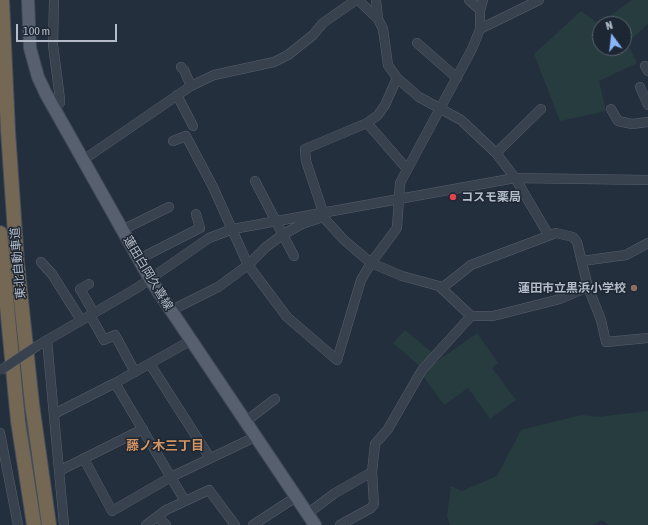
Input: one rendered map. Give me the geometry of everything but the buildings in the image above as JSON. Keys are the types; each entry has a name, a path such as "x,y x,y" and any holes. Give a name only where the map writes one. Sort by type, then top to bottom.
{"highway":[{"name":"東北自動車道","path":"2,0 9,138 18,262 32,404 49,525"},
{"name":"東北自動車道","path":"0,233 18,421 34,525"}],"main road":[{"name":"蓮田白岡久喜線","path":"28,0 28,33 32,59 41,85 150,279 190,341 315,525"}],"street":[{"path":"54,0 53,45 60,103 54,108"},
{"path":"83,160 191,86 214,75 274,62 288,55 313,35 323,23 357,0 378,19"},
{"path":"376,0 378,19 383,29 388,65 397,78 419,97 460,120 496,153 515,178 548,234"},
{"path":"469,0 480,10"},
{"path":"173,142 186,136 214,187 248,265 287,317 337,360 361,280 371,263 397,228 400,183 407,168 430,131 439,109 472,49 480,29 480,10 483,0"},
{"path":"480,29 539,0"},
{"path":"417,43 457,78"},
{"path":"181,67 184,70 191,86"},
{"path":"397,78 385,105 378,115 367,122 305,149 306,161 323,214 344,240 371,263 402,276 442,288 471,316 493,316 560,299 588,287"},
{"path":"640,87 648,105"},
{"path":"177,95 193,126"},
{"path":"496,153 541,109"},
{"path":"611,109 618,121 632,124 648,122"},
{"path":"367,122 407,168"},
{"path":"1,370 37,346 137,288 208,238 233,229 275,220 323,214 399,198 515,178 648,180"},
{"path":"255,181 294,256"},
{"path":"122,230 169,207"},
{"path":"139,259 200,228 196,214"},
{"path":"170,311 218,287 248,265 266,247 282,235 323,214"},
{"path":"442,288 472,264 548,234 556,233 573,237 577,242 588,287 606,342 648,338"},
{"path":"582,261 626,255 648,243"},
{"path":"41,262 52,274 81,320"},
{"path":"89,284 80,289 104,340 115,335 135,372"},
{"path":"340,525 353,522 374,504 372,472 375,444 388,429 422,370 471,316"},
{"path":"47,340 64,525"},
{"path":"54,414 115,383 190,341"},
{"path":"150,364 210,458"},
{"path":"115,383 185,501"},
{"path":"245,422 275,399"},
{"path":"59,471 143,429"},
{"path":"0,432 2,452 18,525"},
{"path":"84,459 112,511 171,477 255,437"},
{"path":"307,514 335,493 372,472"},
{"path":"146,525 166,510 209,490 235,525"},
{"path":"253,525 296,497"},
{"path":"158,516 166,525"}],"green space":[{"path":"632,0 648,0 648,24 632,38 632,16 610,16"},
{"path":"581,11 592,19 592,56 632,56 632,53 637,63 599,81 606,111 560,121 534,54"},
{"path":"405,330 433,353 421,367 393,343"},
{"path":"477,333 498,363 492,368 516,400 490,419 468,388 444,405 421,373"},
{"path":"648,411 648,525 609,525 602,520 592,525 450,525 447,516 451,486 462,491 497,476 521,430 582,415 597,417"}],"place":[{"name":"コスモ薬局","path":"453,197"},
{"name":"蓮田市立黒浜小学校","path":"634,288"}],"district":[{"name":"藤ノ木三丁目","path":"165,446"}]}
